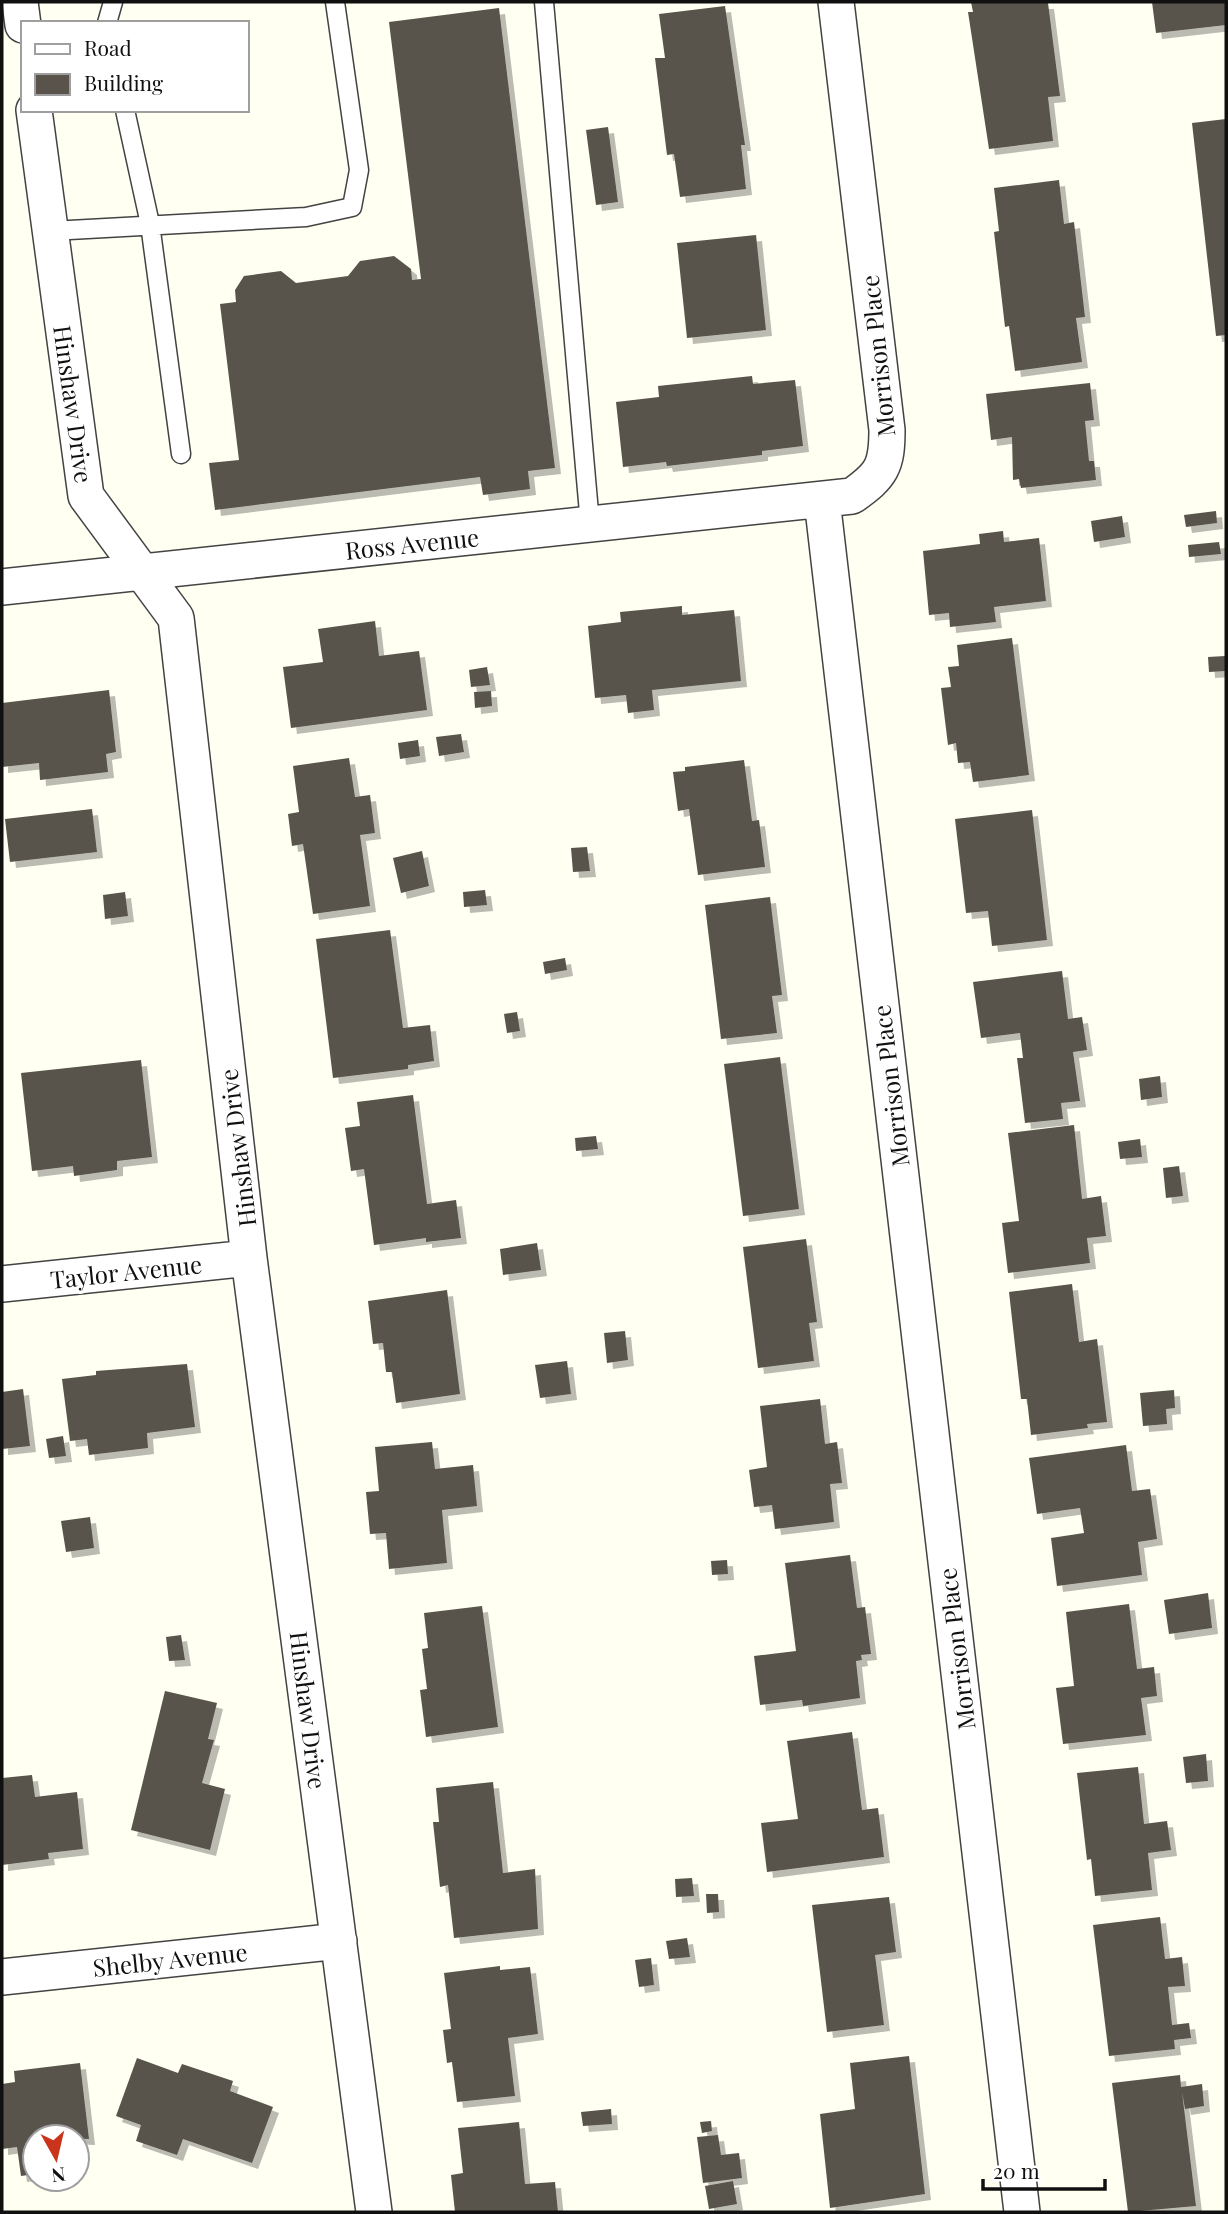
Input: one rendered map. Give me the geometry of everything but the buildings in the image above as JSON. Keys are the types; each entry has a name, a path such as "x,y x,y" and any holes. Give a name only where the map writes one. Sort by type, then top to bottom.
{"street":[{"path":"20,2 22,21"},
{"name":"Morrison Place","path":"836,2 887,430 887,457 876,480 852,496 822,500 1022,2212"},
{"name":"Hinshaw Drive","path":"34,112 86,496 176,618 249,1258 374,2212"},
{"name":"Ross Avenue","path":"2,587 822,500"},
{"name":"Taylor Avenue","path":"2,1284 249,1258"},
{"name":"Shelby Avenue","path":"2,1977 339,1941"}],"lane":[{"path":"108,21 113,2"},
{"path":"51,231 306,217 352,207 359,170 335,2"},
{"path":"544,2 590,524"},
{"path":"125,112 150,224 181,454"}]}
